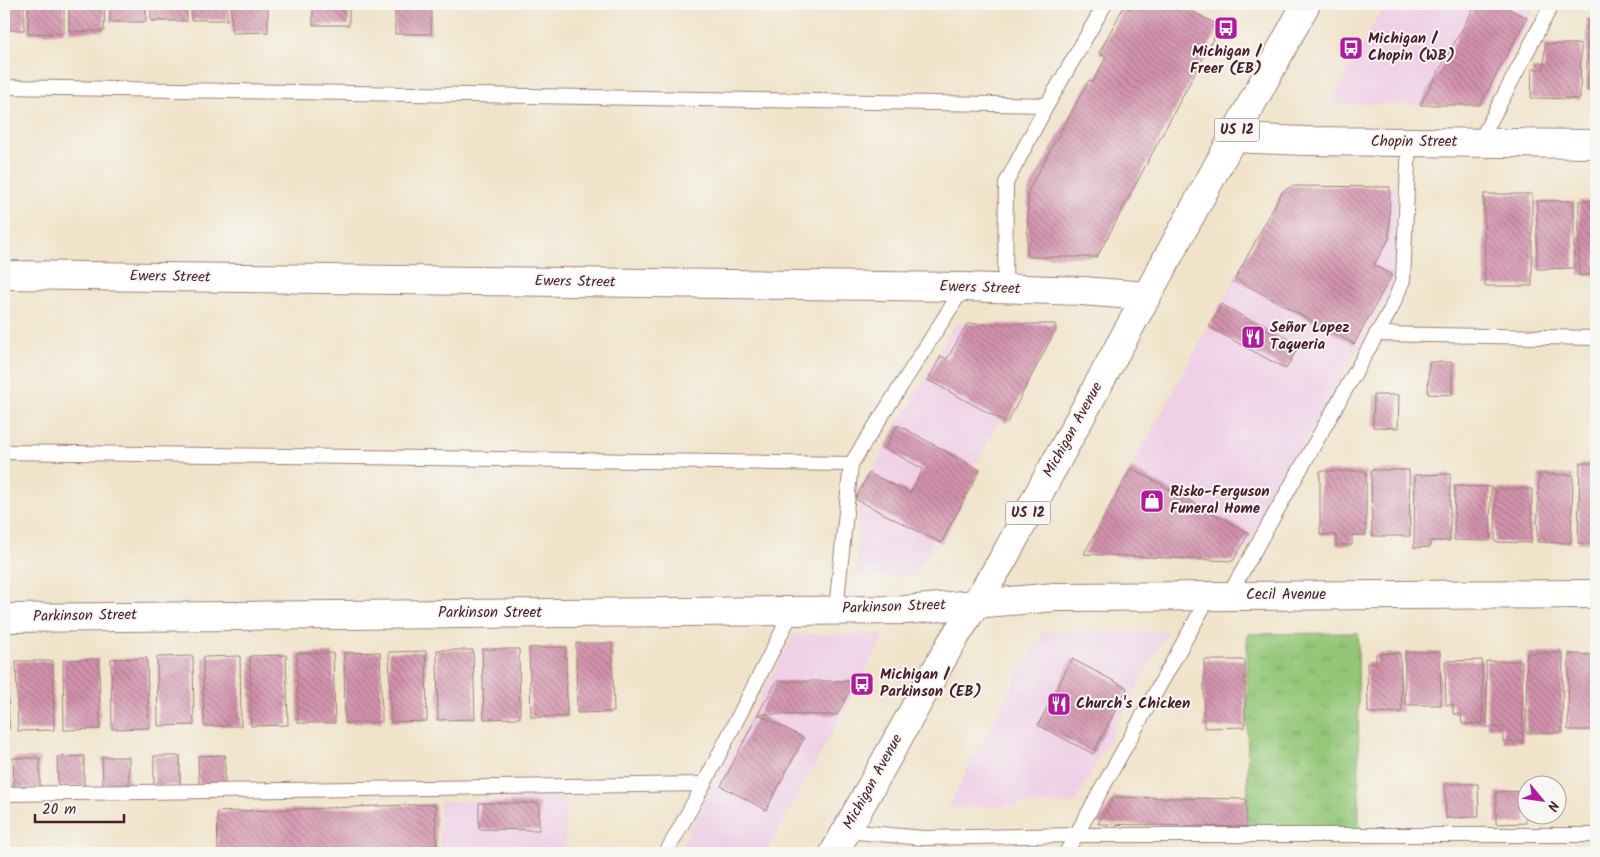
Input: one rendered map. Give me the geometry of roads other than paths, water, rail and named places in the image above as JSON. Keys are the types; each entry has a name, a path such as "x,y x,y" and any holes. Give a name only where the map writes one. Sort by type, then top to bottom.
{"street":[{"name":"Michigan Avenue","path":"840,842 950,645 1002,561 1306,4"},
{"name":"Chopin Street","path":"1233,138 1305,141 1596,144"},
{"name":"Ewers Street","path":"4,275 964,287 1082,291 1146,296"},
{"name":"Cecil Avenue","path":"975,604 1056,597 1596,594"},
{"name":"Parkinson Street","path":"4,618 836,609 905,610 975,604"}],"lane":[{"path":"1005,289 1006,183 1047,105 1105,4"},
{"path":"1479,143 1552,4"},
{"path":"4,87 1047,105"},
{"path":"1066,853 1391,309 1403,280 1409,142"},
{"path":"836,609 851,464 964,287"},
{"path":"1376,334 1596,338"},
{"path":"4,452 851,464"},
{"path":"666,853 704,784 793,610"},
{"path":"4,794 704,784"},
{"path":"840,842 923,838 1076,835 1596,835"}],"place":[{"name":"Michigan / Freer (EB)","path":"1226,28"},
{"name":"Michigan / Chopin (WB)","path":"1351,48"},
{"name":"Señor Lopez Taqueria","path":"1253,337"},
{"name":"Risko-Ferguson Funeral Home","path":"1152,501"},
{"name":"Michigan / Parkinson (EB)","path":"862,684"},
{"name":"Church's Chicken","path":"1059,704"}]}
